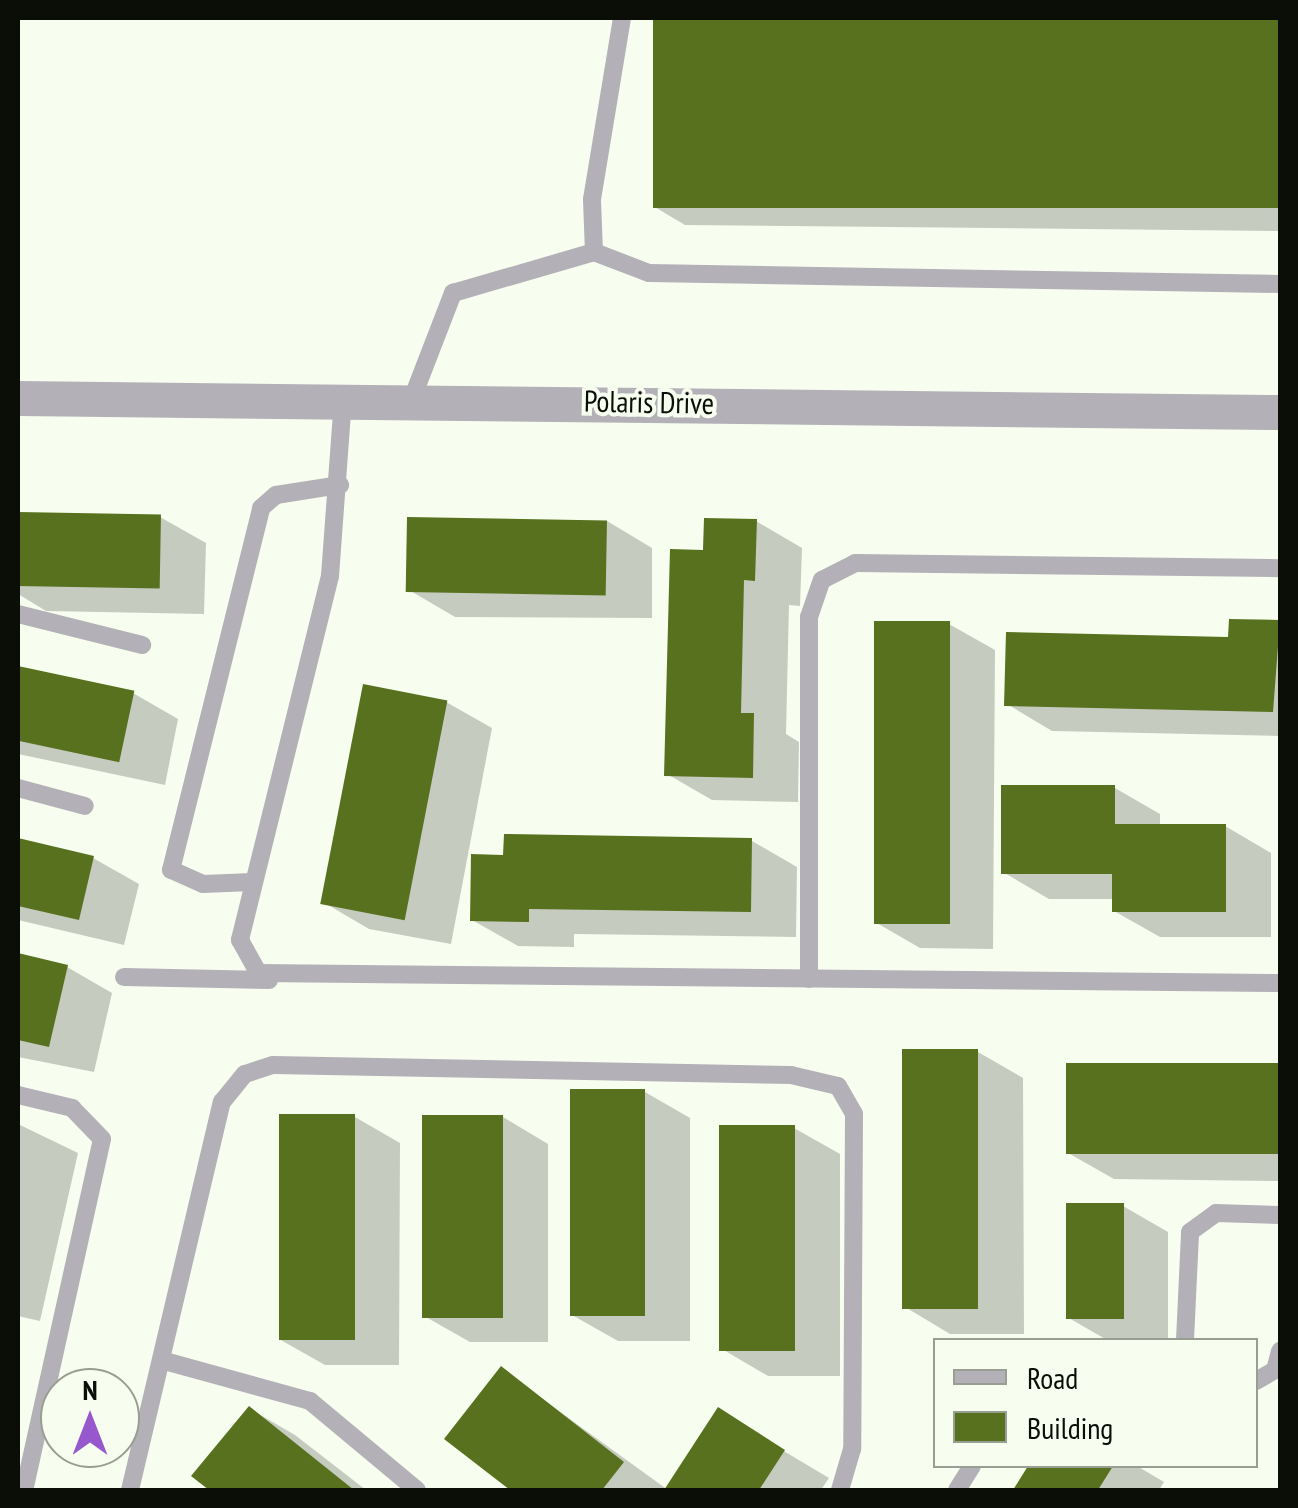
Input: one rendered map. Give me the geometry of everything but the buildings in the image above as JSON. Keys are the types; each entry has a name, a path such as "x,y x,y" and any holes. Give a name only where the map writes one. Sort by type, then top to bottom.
{"street":[{"name":"Polaris Drive","path":"18,398 412,399 1280,412"}],"lane":[{"path":"594,252 592,200 622,18"},
{"path":"412,399 453,293 594,252 649,272 1280,284"},
{"path":"274,980 246,959 240,940 330,576 340,485 343,399"},
{"path":"252,882 203,884 171,870 261,508 276,495 340,485"},
{"path":"809,979 810,617 822,580 855,563 1280,568"},
{"path":"18,614 142,645"},
{"path":"18,788 86,806"},
{"path":"124,978 1280,984"},
{"path":"130,1490 222,1102 246,1074 272,1065 816,1077 838,1086 854,1114 852,1449 840,1490"},
{"path":"18,1095 72,1108 102,1139 24,1490"},
{"path":"1185,1338 1190,1232 1216,1213 1280,1215"},
{"path":"1258,1380 1274,1370 1280,1351"},
{"path":"161,1360 310,1402 416,1490"},
{"path":"957,1490 971,1468"}]}
